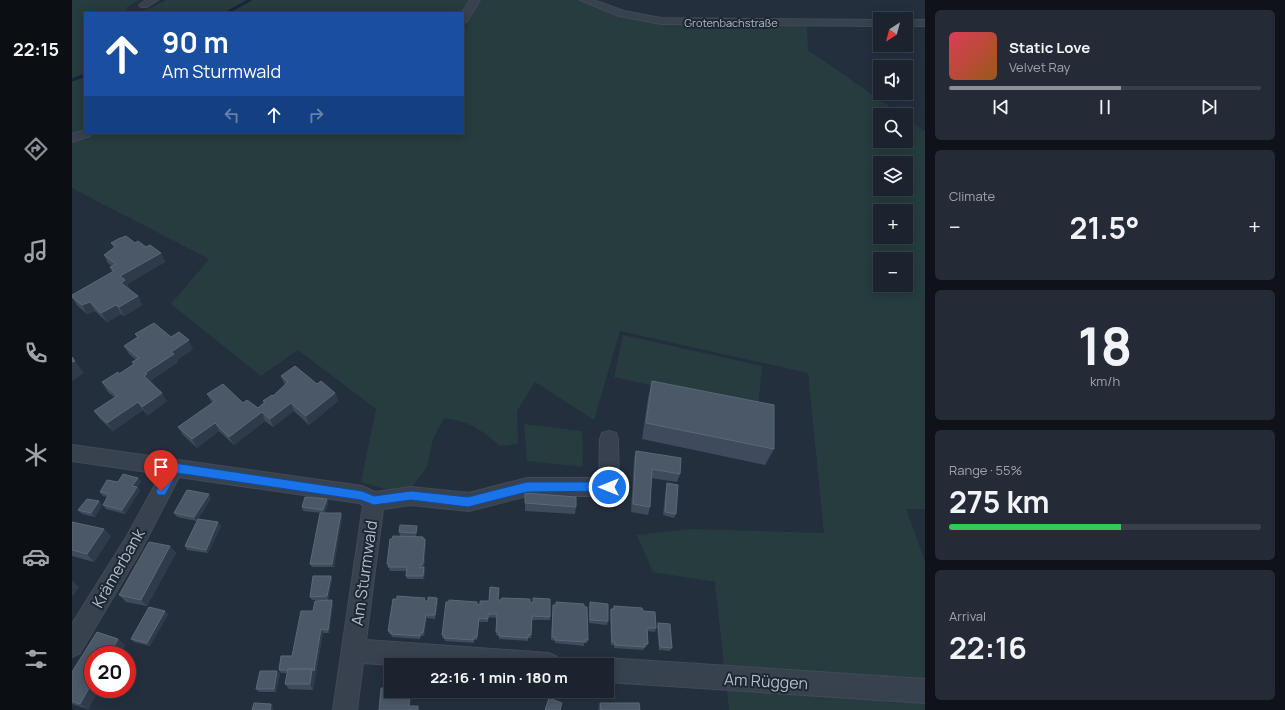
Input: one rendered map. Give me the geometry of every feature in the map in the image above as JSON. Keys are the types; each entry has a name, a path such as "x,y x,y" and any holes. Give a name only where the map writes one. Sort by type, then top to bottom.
{"street":[{"path":"144,5 153,0"},
{"path":"464,18 475,0"},
{"name":"Grotenbachstraße","path":"585,0 622,14 661,21 873,23"},
{"path":"913,23 925,23"},
{"path":"72,138 84,134"},
{"path":"72,453 362,495 374,501 411,496 468,502 527,487 609,487 609,439"},
{"name":"Krämerbank","path":"72,645 134,543 174,468"},
{"name":"Am Sturmwald","path":"345,710 374,501"},
{"path":"353,651 451,658"},
{"name":"Am Rüggen","path":"614,670 925,691"}],"green space":[{"path":"72,0 139,0 127,7 125,12 84,12 84,134 464,134 464,30 481,0 579,0 617,15 648,22 807,26 808,50 873,95 873,100 880,100 892,108 873,108 873,148 913,148 913,123 925,131 925,509 906,509 925,561 925,710 729,710 715,582 653,572 637,535 690,529 824,533 808,373 620,331 594,420 535,382 517,411 518,444 500,446 475,427 461,421 444,418 433,439 427,467 408,492 382,488 361,482 376,409 298,350 261,376 171,304 209,259 72,188"},
{"path":"167,0 471,0 464,12 142,12"},
{"path":"623,335 762,366 758,409 614,377"},
{"path":"524,424 582,431 583,467 527,461"}],"building":[{"path":"126,236 135,243 138,241 146,247 150,245 161,253 120,276 125,280 121,283 138,296 119,307 116,305 101,313 90,302 82,305 72,297 72,295 114,271 110,267 116,264 104,255 116,246 111,243"},
{"path":"154,323 171,337 179,332 189,340 171,352 174,354 145,373 147,374 144,376 162,393 142,407 138,402 107,423 94,411 117,396 102,382 118,372 119,374 134,364 132,362 139,358 124,346 138,337 135,334"},
{"path":"295,366 317,384 321,381 335,393 306,416 291,403 270,419 262,412 229,437 215,423 192,439 178,427 215,401 207,394 223,384 243,403 247,400 258,408 265,402 263,401 272,395 273,396 288,382 281,376"},
{"path":"652,381 774,405 774,449 646,423"},
{"path":"636,451 681,458 680,474 652,469 650,507 633,504"},
{"path":"123,474 138,478 132,486 137,487 122,510 103,505 109,494 100,492 107,480 118,482"},
{"path":"667,483 678,485 676,514 665,512"},
{"path":"187,490 209,494 194,517 174,513"},
{"path":"525,493 576,497 576,507 525,503"},
{"path":"305,497 327,499 323,510 302,507"},
{"path":"87,499 99,501 91,513 78,510"},
{"path":"320,513 341,513 332,564 310,564"},
{"path":"198,519 218,522 206,550 185,546"},
{"path":"72,522 104,529 87,554 72,550"},
{"path":"400,525 417,526 416,533 399,532"},
{"path":"393,536 423,537 423,539 425,539 423,564 420,565 420,568 424,567 423,576 406,576 407,567 389,567 389,564 387,564 390,539 392,539"},
{"path":"149,542 170,546 141,600 119,595"},
{"path":"313,576 331,576 327,596 310,597"},
{"path":"490,587 499,588 498,600 501,600 502,598 530,599 530,602 533,603 533,598 550,599 550,617 532,616 531,635 528,635 528,638 499,636 499,632 496,632 497,614 488,614 488,619 479,618 477,637 474,637 473,640 444,638 445,635 442,635 446,602 449,602 449,600 477,602 477,604 480,605 480,601 489,601"},
{"path":"397,596 425,598 424,601 428,601 428,597 437,598 435,615 426,615 423,633 420,633 420,636 391,634 391,631 388,631 393,599 397,599"},
{"path":"332,600 328,630 321,629 314,671 312,669 279,670 281,656 292,656 301,611 313,611 315,601"},
{"path":"556,602 584,604 584,607 587,607 588,640 584,640 585,642 555,640 555,637 552,637 553,605 556,605"},
{"path":"590,602 608,604 608,621 590,620"},
{"path":"614,606 642,608 643,611 655,612 656,628 647,628 648,644 644,644 645,647 615,645 615,642 612,642 611,609 614,609"},
{"path":"149,607 165,611 147,643 131,639"},
{"path":"658,623 670,624 672,648 660,647"},
{"path":"97,632 118,639 114,646 88,646"},
{"path":"84,653 84,697 80,704 72,701 72,672"},
{"path":"288,669 312,669 310,684 285,684"},
{"path":"260,671 277,671 274,689 256,689"},
{"path":"381,688 384,688 384,698 410,698 409,706 418,706 418,710 379,710"},
{"path":"549,698 562,703 560,710 545,710"},
{"path":"254,703 271,704 270,710 252,710"},
{"path":"600,703 639,703 640,710 601,710"}],"waterway":[{"path":"228,12 250,0"},
{"path":"72,80 84,75"}],"route":[{"path":"161,491 174,468 362,495 374,501 411,496 468,502 527,487 609,487"}]}
